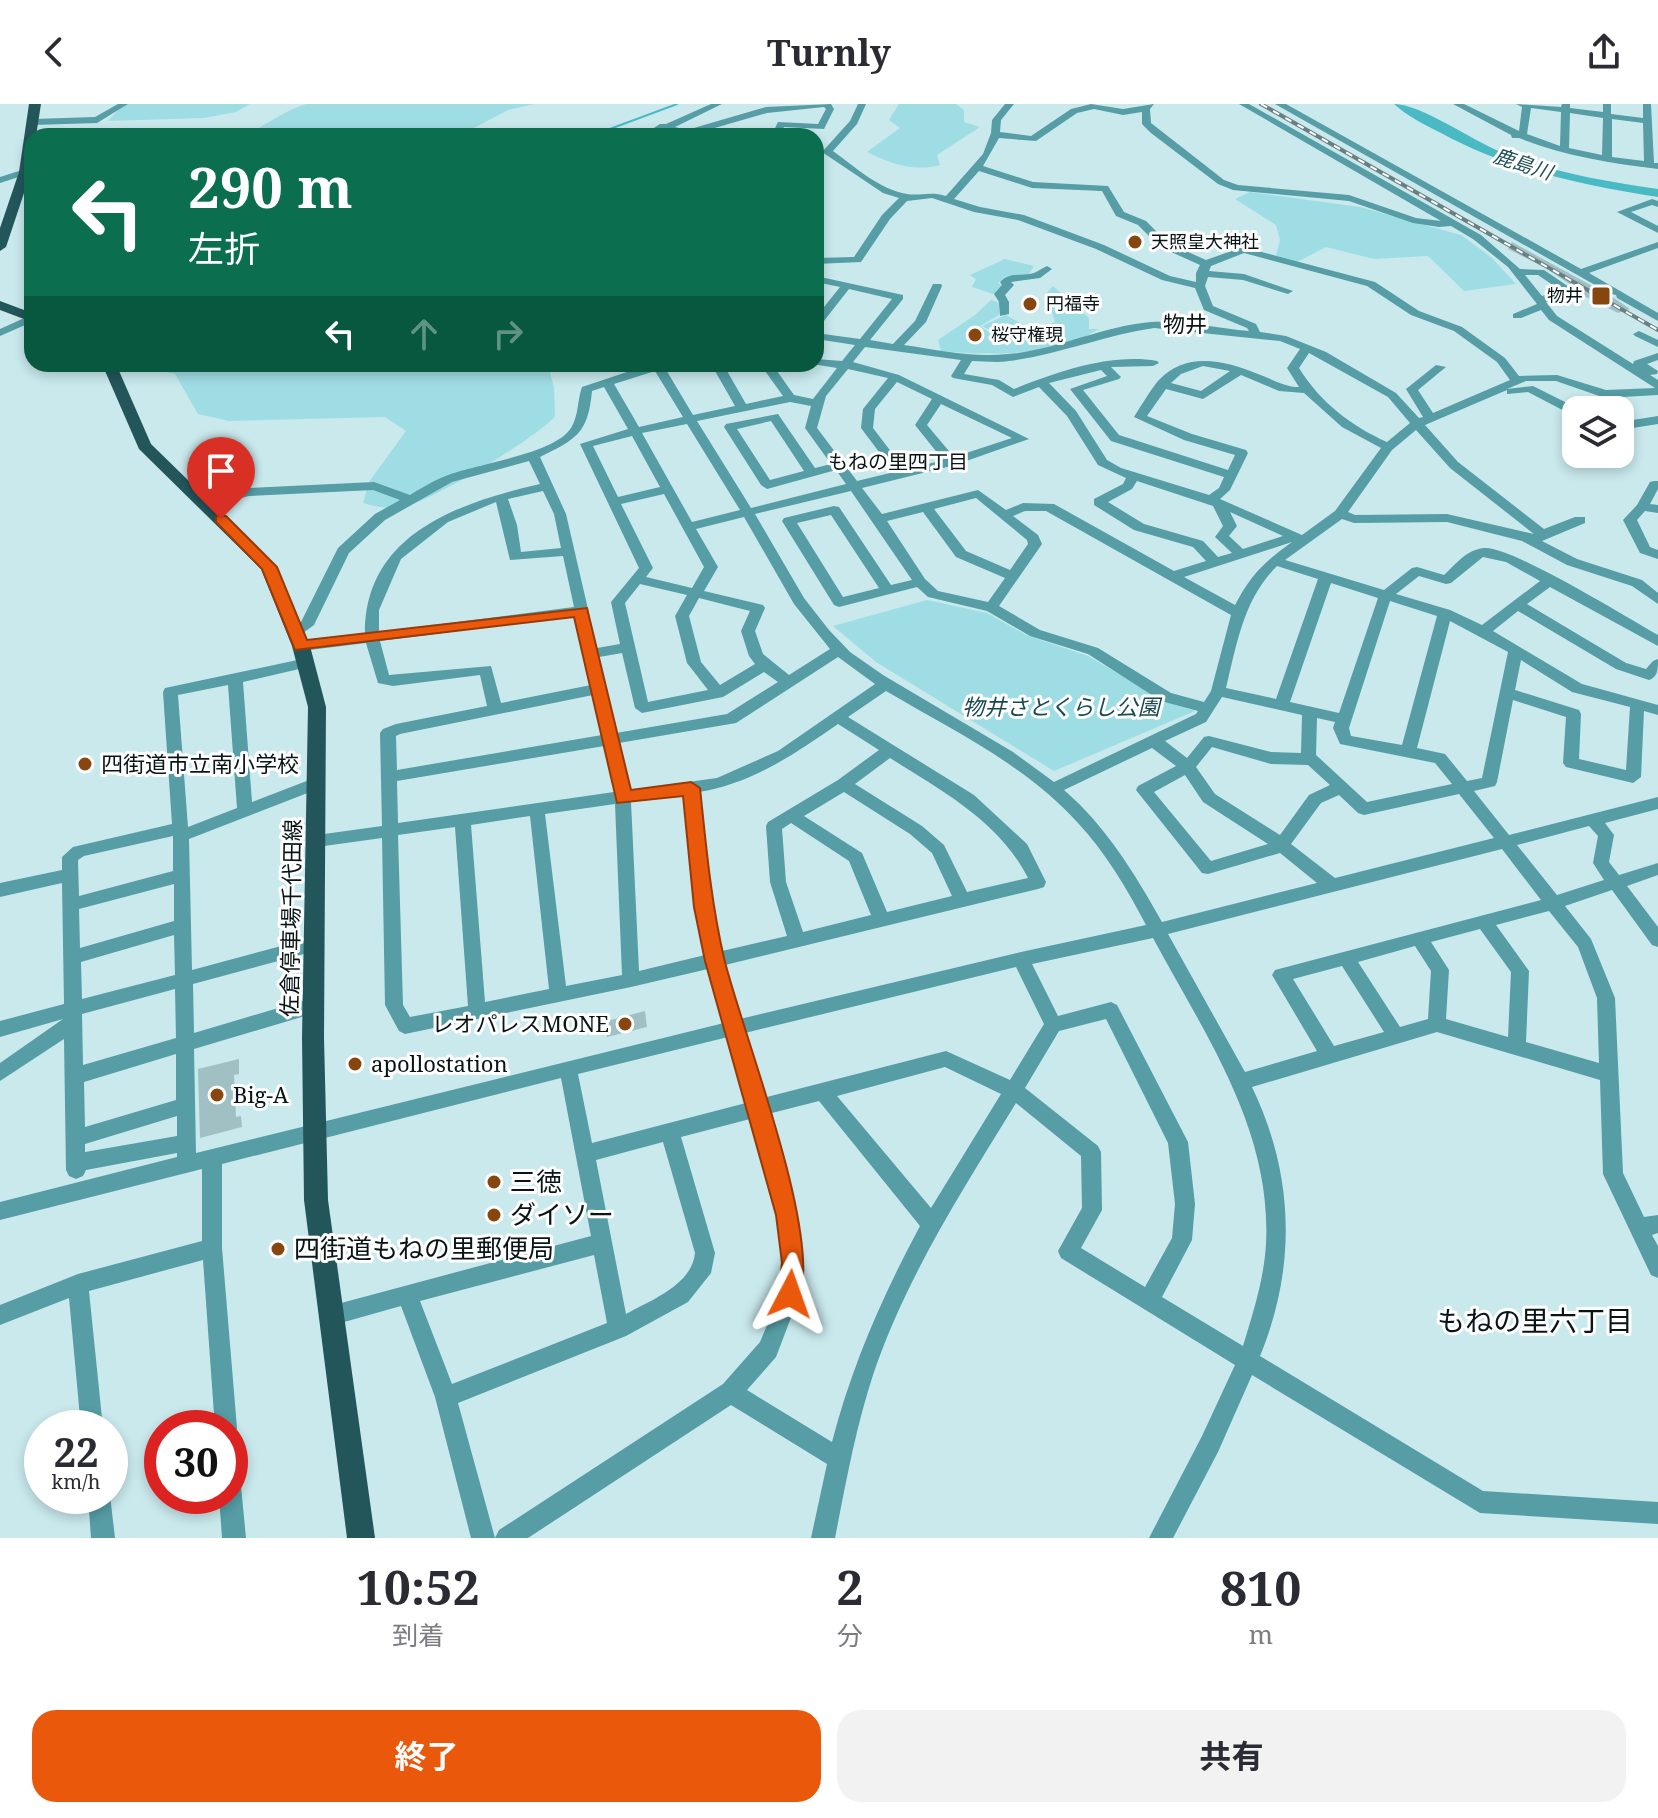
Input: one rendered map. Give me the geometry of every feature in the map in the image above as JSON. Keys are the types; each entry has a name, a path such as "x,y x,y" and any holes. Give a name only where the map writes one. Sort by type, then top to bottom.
{"main road":[{"path":"32,128 35,104"},
{"path":"0,247 24,175"},
{"path":"0,305 24,315"},
{"name":"佐倉停車場千代田線","path":"112,372 144,446 269,567 301,647 317,707 316,1200 361,1538"}],"street":[{"path":"33,122 97,120 124,104"},
{"path":"660,128 718,104"},
{"path":"704,128 766,110 826,104 830,109 821,127 781,124 779,128"},
{"path":"862,104 854,122 827,152 886,191 906,197 927,195 949,198 978,210 1020,217 1100,247 1166,278 1200,286"},
{"path":"949,198 993,151 999,135 997,120 1010,104"},
{"path":"1243,104 1500,253 1518,272 1539,304 1573,332 1658,385"},
{"path":"1279,104 1658,318"},
{"path":"1457,104 1515,136 1607,160 1654,165 1647,104"},
{"path":"1476,114 1486,112 1488,104"},
{"path":"1520,104 1651,119"},
{"path":"1515,136 1524,132 1527,104"},
{"path":"1607,104 1607,160"},
{"path":"999,135 1038,138 1046,127 1066,115 1094,106 1118,112 1148,106 1147,124 1154,131 1221,182 1236,188 1352,199 1441,226 1453,223"},
{"path":"1564,151 1566,107"},
{"path":"663,126 670,128"},
{"path":"976,167 1032,185 1105,188 1120,214 1142,223 1164,245 1204,268 1288,291"},
{"path":"0,180 24,172"},
{"path":"824,262 847,263 860,258 886,217 906,197"},
{"path":"1658,204 1652,202 1622,212 1658,230"},
{"path":"1581,272 1658,245"},
{"path":"1204,268 1243,250 1338,278 1359,281 1415,313 1481,339"},
{"path":"1204,268 1200,286 1208,308 1252,326 1256,334"},
{"path":"1004,314 1004,302 999,294 1009,285 1005,282 1009,278 1036,276 1047,269"},
{"path":"1517,316 1566,292 1540,272 1518,272"},
{"path":"824,281 899,297 816,403 811,428 879,519 920,582 933,594 991,607 1035,633 1093,651 1166,697 1208,708"},
{"path":"824,314 847,285"},
{"path":"894,349 920,322 937,286"},
{"path":"0,333 24,322"},
{"path":"824,337 968,358 1034,353 1123,329 1154,325 1256,334 1307,347 1381,386 1425,420 1445,420 1462,415 1522,387 1562,406"},
{"path":"1639,334 1658,344"},
{"path":"1468,336 1501,360 1516,380"},
{"path":"1307,347 1293,368 1307,389 1360,434 1388,447"},
{"path":"1658,356 1638,363 1658,374"},
{"path":"968,358 957,376 995,382 1013,393 1041,382 1104,366 1153,363"},
{"path":"689,527 902,475 1023,439 895,377 824,363"},
{"path":"1104,366 1115,377 1076,389 1115,438 1231,475"},
{"path":"1215,502 1242,453 1188,437 1140,417 1161,384 1183,366 1227,366 1292,393 1307,389"},
{"path":"1440,367 1412,389 1425,420 1454,465 1537,537 1572,562 1637,583 1658,600"},
{"path":"1161,384 1203,395 1240,370"},
{"path":"301,647 307,625 343,551 380,517 408,499 466,473 533,456 574,434 584,414 586,389 639,372"},
{"path":"665,372 800,602 838,650 885,684 1052,789 1109,849 1240,1082 1265,1142 1276,1204 1277,1251 1269,1301 1251,1360 1161,1538"},
{"path":"722,372 743,409"},
{"path":"772,372 790,398"},
{"path":"895,377 869,409 867,428 902,475"},
{"path":"1052,789 1201,718 1218,691 1238,613 1255,580 1299,539 1340,514 1388,447 1425,420 1516,380 1557,378 1605,394 1658,391"},
{"path":"607,382 711,567 682,616 694,663 718,693"},
{"path":"1041,382 1072,414 1102,462 1133,476 1215,502 1299,539"},
{"path":"939,397 921,425 951,462"},
{"path":"764,665 718,693 642,708 618,602 646,568 586,444 790,398 816,403"},
{"path":"812,473 774,417 730,427 767,485 812,473 838,466"},
{"path":"1634,424 1658,420"},
{"path":"533,456 560,514 623,798 631,980"},
{"path":"1133,476 1128,486 1099,502 1139,527 1198,544 1215,562"},
{"path":"1658,485 1654,485 1642,507 1630,520 1645,550 1658,555"},
{"path":"203,503 249,492 374,486 408,499"},
{"path":"495,709 486,669 393,681 383,679 372,637 372,610 395,557 443,519 501,497 547,486"},
{"path":"614,502 667,489"},
{"path":"879,519 978,494 1036,541 991,607"},
{"path":"501,497 510,525 515,557 568,551"},
{"path":"1215,502 1230,526 1222,537 1241,554"},
{"path":"1004,515 1023,507 1045,506 1238,613"},
{"path":"926,507 961,554 1013,576"},
{"path":"1642,507 1658,509"},
{"path":"888,590 834,510 789,521 839,602 888,590 920,582"},
{"path":"1340,514 1354,519 1447,518 1537,537 1580,520"},
{"path":"1174,576 1299,539"},
{"path":"1658,641 1492,550 1478,551 1446,580 1417,571 1385,596 1341,728 1345,740 1440,758 1585,944 1606,998 1613,1174 1648,1226 1658,1268"},
{"path":"1274,561 1445,613 1483,631 1577,688 1637,707 1658,710"},
{"path":"1281,707 1326,577"},
{"path":"637,579 758,608 748,631 756,656 789,682"},
{"path":"1483,631 1550,580"},
{"path":"1518,605 1621,666 1649,675 1658,664"},
{"path":"187,1164 183,875 170,692 235,679 301,647 581,611"},
{"path":"1408,752 1445,613"},
{"path":"590,654 628,647"},
{"path":"388,777 731,719 838,650"},
{"path":"1341,787 1315,799 1280,847 1208,868 1144,790 1188,767 1209,741 1271,758 1312,759 1364,809 1489,782 1515,652"},
{"path":"235,679 245,811"},
{"path":"317,841 720,783 762,767 885,684"},
{"path":"598,689 391,731 387,736 394,1005 405,1026 715,961 1038,882 1021,848 968,799 837,717"},
{"path":"1218,691 1344,719"},
{"path":"1507,693 1574,714 1571,763 1633,777 1637,707"},
{"path":"1308,759 1310,712"},
{"path":"1154,741 1188,767 1209,798 1332,885"},
{"path":"797,941 778,882 772,830 890,750"},
{"path":"187,1143 76,1166 70,857 79,851 181,832 317,783"},
{"path":"844,784 916,830 938,849 963,901"},
{"path":"507,1538 731,1392 768,1349 781,1325 790,1294 794,1263 787,1215 760,1109 715,961 704,907 691,788"},
{"path":"0,1211 568,1068 1021,959 1157,930 1658,803"},
{"path":"537,810 558,995"},
{"path":"791,815 856,857 882,921"},
{"path":"1592,819 1606,835 1601,863 1658,940"},
{"path":"463,821 477,1012"},
{"path":"1330,1056 1281,975 1553,903 1658,869"},
{"path":"0,890 70,875"},
{"path":"71,905 183,875"},
{"path":"1484,921 1520,971 1517,1047"},
{"path":"72,957 184,925"},
{"path":"1419,938 1440,970 1437,1024"},
{"path":"0,1029 74,1016 186,979 315,944"},
{"path":"1346,958 1396,1036"},
{"path":"1021,959 1053,1025"},
{"path":"75,1076 315,1005"},
{"path":"823,1538 840,1459 871,1351 931,1224 1053,1025 1111,1010 1178,1142 1185,1204 1182,1240 1150,1299"},
{"path":"0,1073 74,1016"},
{"path":"1240,1082 1437,1024 1608,1074"},
{"path":"587,1153 946,1059 1014,1091 1091,1152 1092,1210 1068,1251 1480,1502 1658,1513"},
{"path":"568,1068 619,1329"},
{"path":"823,1092 931,1224"},
{"path":"75,1138 187,1105"},
{"path":"446,1397 619,1329 681,1295 704,1266 705,1253 670,1131"},
{"path":"212,1158 212,1248 225,1410"},
{"path":"330,1316 602,1243"},
{"path":"0,1315 78,1284 212,1248"},
{"path":"78,1284 90,1410"},
{"path":"407,1294 446,1397 483,1538"},
{"path":"731,1392 840,1459"},
{"path":"101,1514 103,1538"},
{"path":"232,1514 234,1538"}],"green space":[{"path":"124,104 250,104 236,112 204,118 108,121"},
{"path":"306,104 534,104 508,110 474,128 258,128"},
{"path":"899,104 956,104 964,110 964,122 980,127 937,155 940,165 921,168 894,163 867,152 900,128 889,120"},
{"path":"1250,192 1360,207 1461,235 1491,257 1516,284 1464,291 1428,256 1374,259 1326,247 1295,263 1276,256 1280,240 1276,225 1235,199"},
{"path":"1005,259 1034,266 1028,275 1006,276 998,283 1005,287 996,295 972,287 976,279 970,275"},
{"path":"1053,286 1089,318 1089,329 1099,329 1063,345 1022,352 941,351 938,340 991,300 1000,303 999,315 980,326 998,338 1038,336 1039,330 1055,322 1046,294"},
{"path":"1006,315 1031,329 1006,335 982,326"},
{"path":"162,372 550,372 555,417 506,453 460,481 406,506 384,508 363,503 369,482 406,431 385,417 229,421 198,414 175,374"},
{"name":"物井さとくらし公園","path":"927,600 987,613 1026,635 1088,656 1165,701 1195,711 1054,771 876,662 833,626"}],"building":[{"path":"1512,242 1630,309 1618,313 1572,290 1571,285 1546,268 1508,249"},
{"name":"レオパレスMONE","path":"645,1011 647,1027 607,1037 603,1022"},
{"name":"Big-A","path":"239,1059 239,1074 234,1075 236,1117 241,1116 242,1127 200,1138 198,1069"}],"waterway":[{"path":"612,128 677,104"},
{"name":"鹿島川","path":"1400,104 1464,140 1523,165 1586,181 1658,193"}],"railway":[{"path":"1261,104 1658,330"}],"place":[{"name":"天照皇大神社","path":"1135,242"},
{"name":"物井","path":"1601,296"},
{"name":"円福寺","path":"1030,304"},
{"name":"桜守権現","path":"975,335"},
{"name":"四街道市立南小学校","path":"85,764"},
{"name":"レオパレスMONE","path":"625,1024"},
{"name":"apollostation","path":"355,1064"},
{"name":"Big-A","path":"217,1095"},
{"name":"三徳","path":"494,1182"},
{"name":"ダイソー","path":"494,1215"},
{"name":"四街道もねの里郵便局","path":"278,1249"}],"district":[{"name":"物井","path":"1185,324"},
{"name":"もねの里四丁目","path":"898,462"},
{"name":"もねの里六丁目","path":"1535,1321"}],"route":[{"path":"221,519 269,567 301,646 581,611 623,798 691,788 704,907 715,961 760,1109 791,1235 794,1263 790,1294"}]}
